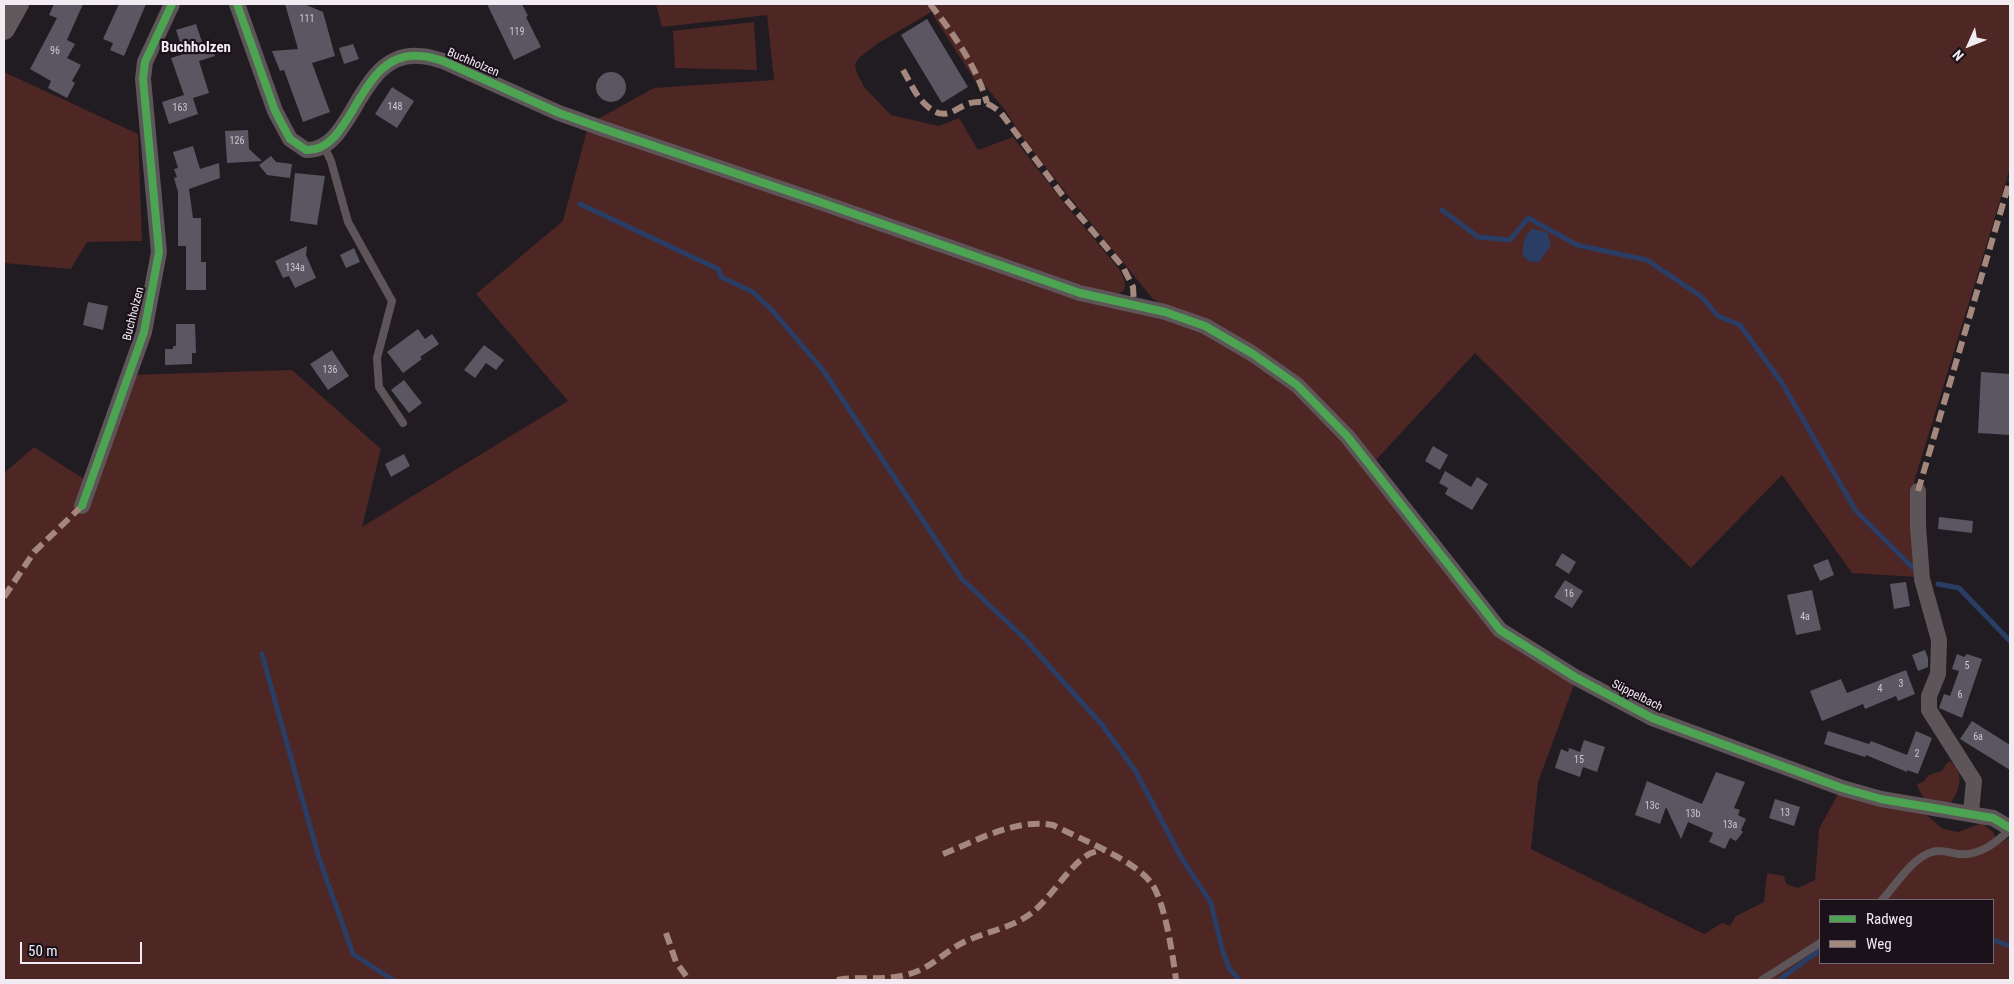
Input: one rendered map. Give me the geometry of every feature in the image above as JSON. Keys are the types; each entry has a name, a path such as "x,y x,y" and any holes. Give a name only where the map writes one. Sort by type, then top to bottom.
{"street":[{"path":"4,29 18,4"},
{"name":"Buchholzen","path":"82,506 144,332 160,252 144,79 145,62 172,4"},
{"path":"236,4 267,92 283,128 290,139 300,148 310,150 324,146"},
{"name":"Buchholzen","path":"324,146 338,132 378,72 396,59 420,55 442,61 559,113 820,202 1080,294 1165,312 1205,326 1241,346 1284,375 1347,436"},
{"name":"Süppelbach","path":"1347,436 1500,630 1575,677 1652,718 1842,788 1881,799 1992,818 2010,829"},
{"path":"1918,491 1922,579 1939,640 1938,674 1929,696 1929,710 1974,781 1971,813"}],"lane":[{"path":"324,146 331,161 348,222 392,301 377,358 379,387 403,422"},
{"path":"1883,899 1910,868 1924,856 1942,851 1974,854 1995,844 2010,829"},
{"path":"1762,980 1819,944"}],"shaded area":[{"path":"656,4 2010,4 2010,168 1914,482 1914,526 1918,577 1852,573 1782,475 1691,568 1475,353 1375,461 1340,419 1153,299 1024,140 1005,110 987,88 976,82 931,12 877,44 859,58 855,64 856,71 864,87 891,115 939,126 959,118 978,150 1013,137 1060,198 1119,269 1125,283 1124,290 1121,293 1112,294 1096,290 596,120 654,88 774,80 767,15 662,27"},
{"path":"754,22 757,70 675,68 673,31"},
{"path":"4,72 138,134 142,241 87,242 71,269 4,263"},
{"path":"587,130 1187,326 1236,350 1292,389 1339,437 1497,631 1575,682 1538,782 1531,849 1704,934 1722,923 1730,926 1736,916 1764,902 1767,873 1784,876 1786,884 1798,888 1815,880 1819,829 1838,794 1924,813 1943,829 1958,832 1982,823 1993,832 1998,844 2010,838 2010,980 4,980 4,473 34,447 90,483 129,375 292,370 381,449 362,527 568,401 476,294 563,221"},
{"path":"1950,761 1958,771 1960,781 1951,803 1924,801 1917,784 1923,782 1929,775 1942,771"}],"water":[{"path":"1532,229 1547,232 1551,245 1539,262 1530,262 1523,256 1524,241"}],"building":[{"path":"54,4 83,4 67,40 75,44 67,58 81,65 72,81 75,83 67,98 48,88 51,81 30,69 57,18 49,15"},
{"path":"119,4 146,4 124,56 110,50 113,43 103,39"},
{"path":"285,4 304,4 323,12 335,56 312,63 330,112 303,122 284,70 280,71 272,51 298,49"},
{"path":"487,4 522,4 528,16 526,17 541,47 514,60"},
{"path":"927,19 968,87 942,103 901,35"},
{"path":"196,24 203,45 211,42 215,56 199,61 209,93 193,98 198,114 169,124 162,102 184,95 171,58 184,54 176,30"},
{"path":"353,44 359,59 344,64 339,48"},
{"path":"611,72 617,73 625,81 625,93 617,101 611,102 605,101 597,93 596,87 597,81 605,73"},
{"path":"392,87 414,101 397,128 375,114"},
{"path":"248,130 249,149 262,161 227,163 225,131"},
{"path":"193,146 200,169 219,163 220,178 189,189 193,218 201,218 201,262 206,262 206,290 186,290 186,246 178,246 178,192 174,178 177,177 174,169 178,168 173,152"},
{"path":"271,156 276,162 292,164 290,178 267,175 259,165"},
{"path":"295,173 325,176 317,225 290,221"},
{"path":"307,246 306,255 316,278 295,288 289,276 283,278 275,261"},
{"path":"354,248 360,262 346,268 340,255"},
{"path":"88,302 108,306 103,330 83,325"},
{"path":"176,324 195,324 196,353 192,353 192,364 165,365 165,349 173,349 173,346 176,346"},
{"path":"418,329 425,339 432,334 439,344 420,357 422,359 403,373 387,352"},
{"path":"484,345 504,360 496,370 486,363 475,378 464,370"},
{"path":"332,350 349,376 328,390 310,364"},
{"path":"1981,372 2010,374 2010,435 1978,433"},
{"path":"404,380 422,403 409,413 391,390"},
{"path":"1433,446 1448,455 1440,470 1425,461"},
{"path":"404,454 410,466 391,477 385,464"},
{"path":"1445,471 1471,487 1477,477 1488,484 1472,510 1445,494 1448,488 1439,483"},
{"path":"1939,517 1973,521 1972,533 1938,529"},
{"path":"1562,553 1576,562 1569,574 1555,565"},
{"path":"1828,559 1834,575 1820,581 1813,565"},
{"path":"1565,580 1583,591 1572,608 1554,597"},
{"path":"1906,582 1910,606 1894,609 1890,584"},
{"path":"1812,590 1821,630 1796,635 1787,595"},
{"path":"1925,650 1928,658 1928,667 1918,671 1912,655"},
{"path":"1957,654 1964,657 1967,654 1982,659 1962,718 1939,708 1944,694 1950,696 1959,671 1952,669"},
{"path":"1906,670 1915,694 1898,701 1896,696 1865,709 1863,704 1822,721 1810,691 1841,679 1847,693"},
{"path":"1972,721 2010,745 2010,770 1960,739"},
{"path":"1828,731 1869,744 1871,741 1907,755 1916,731 1932,738 1918,774 1907,770 1907,772 1866,755 1865,757 1824,744"},
{"path":"1584,740 1605,747 1597,772 1583,767 1580,777 1555,768 1561,749 1568,752 1569,748 1580,752"},
{"path":"1716,772 1745,782 1734,808 1740,810 1738,815 1746,819 1741,830 1743,832 1736,841 1730,838 1725,849 1709,842 1713,833 1688,822 1681,839 1666,807 1660,824 1635,815 1647,781 1702,804"},
{"path":"1775,799 1800,807 1794,826 1769,818"}],"waterway":[{"path":"580,204 718,269 721,277 753,292 771,309 823,370 962,579 1025,639 1103,726 1136,772 1181,857 1211,903 1222,949 1229,968 1239,980"},
{"path":"1442,210 1478,237 1510,240 1528,218 1577,245 1647,260 1702,297 1718,316 1740,325 1782,383 1856,511 1914,569"},
{"path":"1938,584 1959,588 2010,641"},
{"path":"262,654 318,855 353,954 393,980"},
{"path":"1994,940 2010,946"},
{"path":"1779,980 1819,951"}],"marked path":[{"path":"930,4 971,64 987,103"},
{"path":"903,70 921,100 939,113 945,114 965,105 981,102 1001,113 1063,196 1123,267 1133,287 1134,305"},
{"path":"1918,491 2010,180"},
{"path":"4,597 34,552 82,506"},
{"path":"943,854 996,832 1025,825 1039,824 1053,825 1120,858 1144,875 1157,893 1168,930 1176,980"},
{"path":"837,980 896,977 914,973 956,946 1008,926 1033,912 1074,866 1091,853 1103,850"},
{"path":"666,933 676,962 689,980"}],"cycle path":[{"path":"82,506 144,332 159,252 143,79 145,62 172,4"},
{"path":"237,4 275,111 290,139 306,150 322,146 336,135 369,84 382,68 399,58 429,57 443,61 559,113 604,129 1080,293 1165,312 1205,326 1253,354 1297,385 1347,436 1500,630 1575,677 1652,718 1842,788 1881,799 1993,818 2010,828"}],"district":[{"name":"Buchholzen","path":"196,48"}]}
